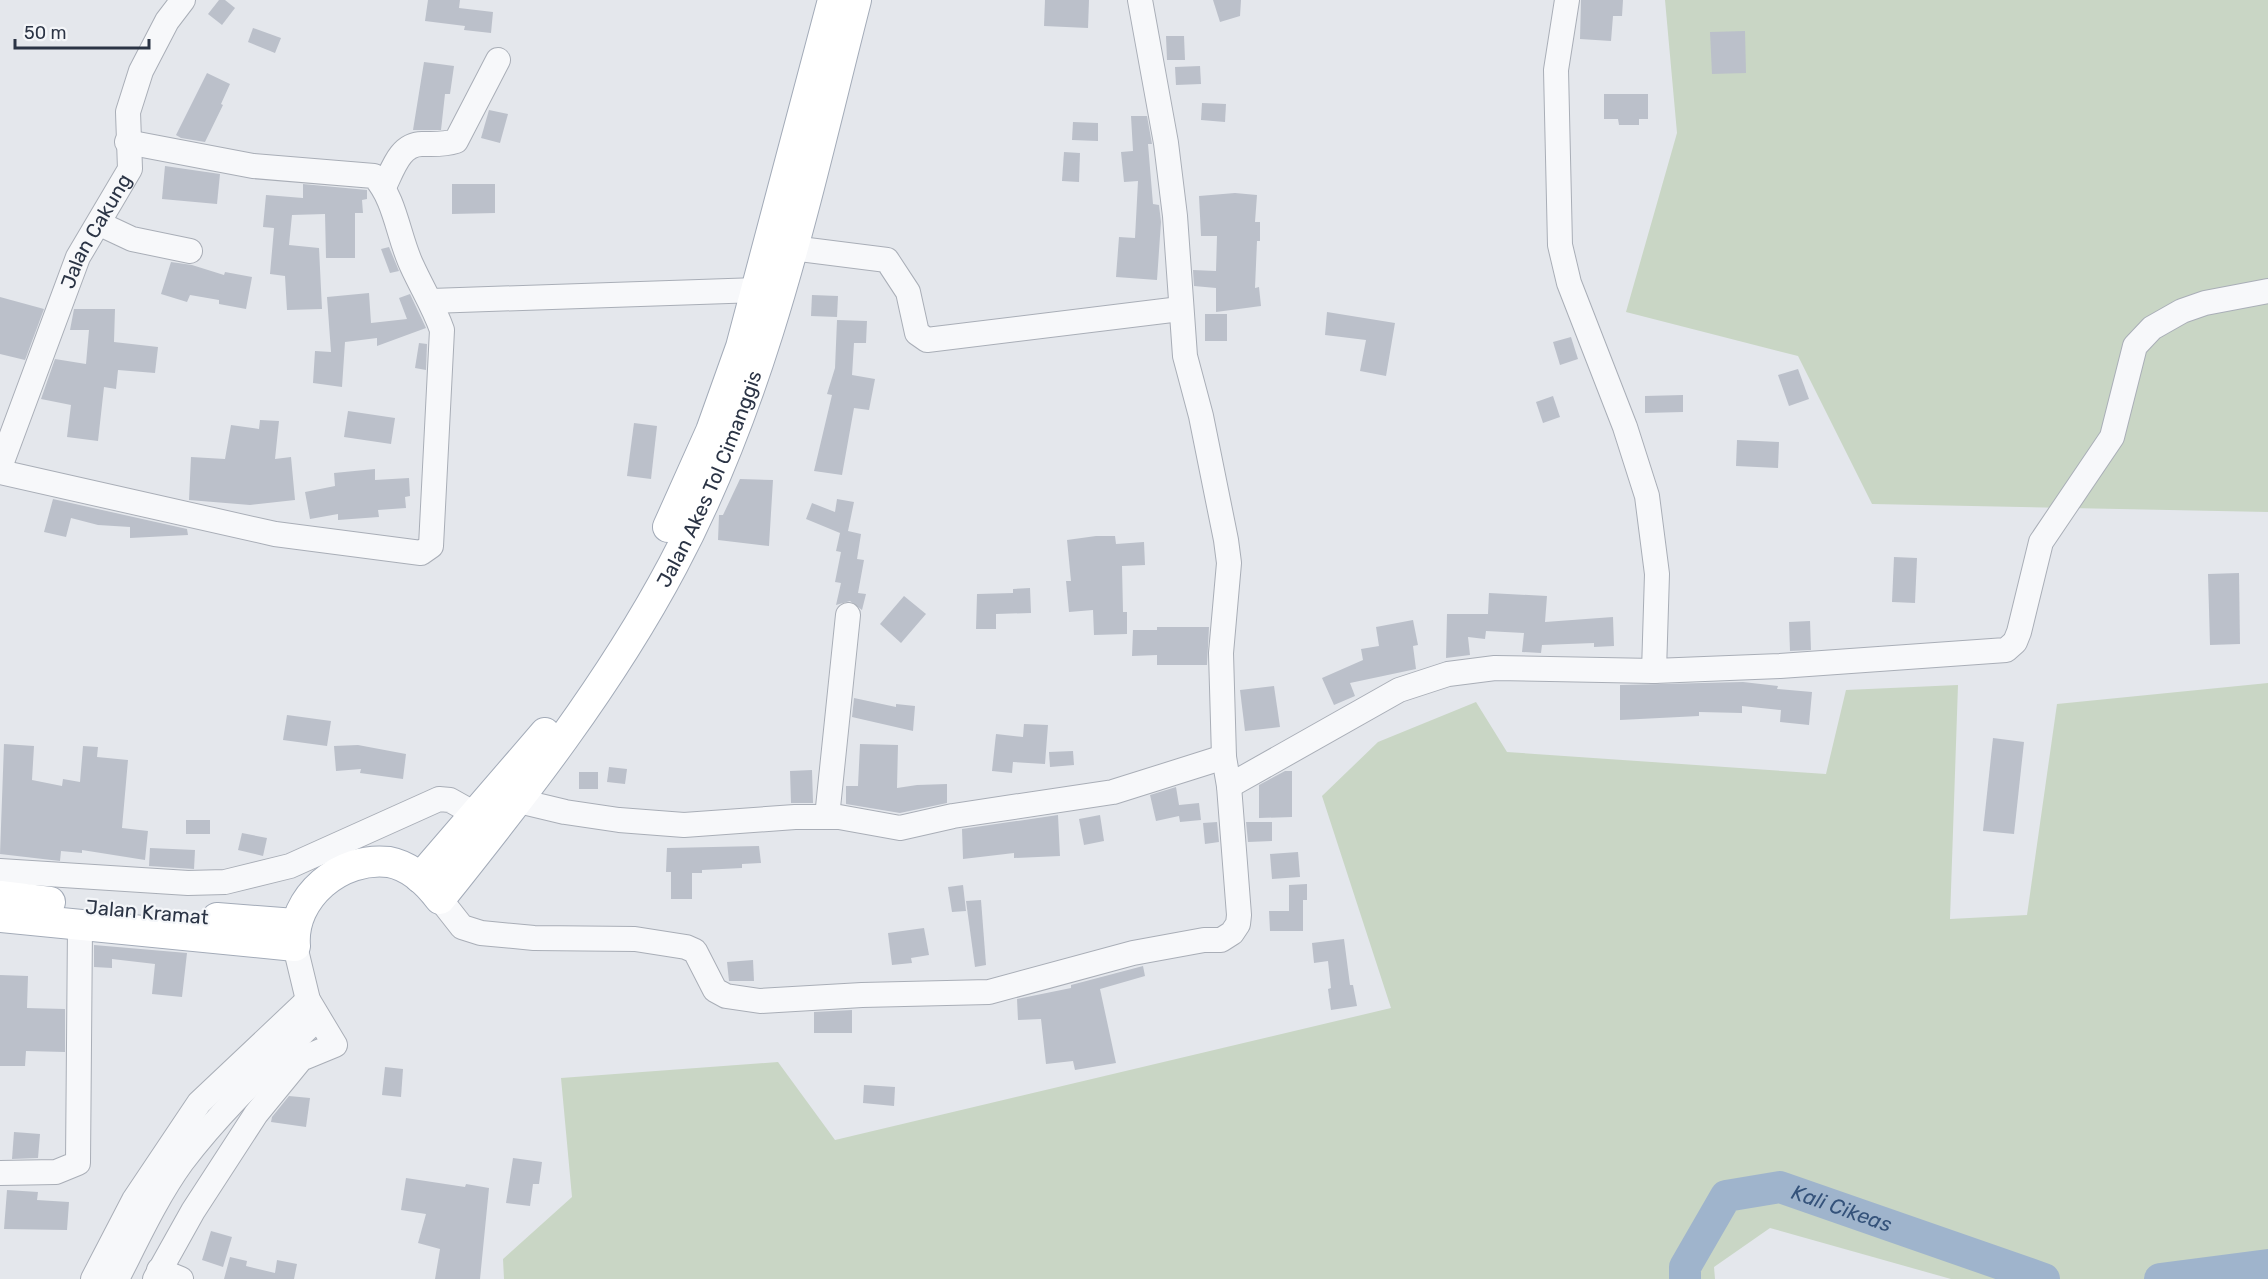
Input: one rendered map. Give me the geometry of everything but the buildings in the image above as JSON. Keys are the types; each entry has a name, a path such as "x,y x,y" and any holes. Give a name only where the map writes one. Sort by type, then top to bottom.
{"main road":[{"name":"Jalan Akes Tol Cimanggis","path":"430,889 519,801 631,638 674,564 726,448 751,349 758,290 833,0"},
{"name":"Jalan Akes Tol Cimanggis","path":"430,889 475,814 543,735 611,632 654,559 711,431 751,349 792,248 856,0"},
{"path":"295,935 309,899 321,884 353,866 371,862 390,862 406,868 430,889"},
{"name":"Jalan Kramat","path":"0,896 295,935"},
{"name":"Jalan Kramat","path":"0,918 80,926 295,935"}],"street":[{"name":"Jalan Cakung","path":"0,467 78,257 100,224 129,169 128,112 141,71 167,21 183,0"},
{"path":"430,889 462,927 481,933 534,938 635,939 686,947 695,951 715,990 726,996 760,1001 862,995 989,992 1133,953 1204,940 1221,940 1232,933 1238,924 1239,915 1229,786 1224,757 1221,653 1228,552 1222,508 1188,370 1180,309 1175,216 1166,143 1140,0"},
{"path":"1567,0 1557,70 1560,245 1569,283 1625,427 1647,496 1657,574 1654,671"},
{"path":"384,187 409,145 446,144 456,141 498,60"},
{"path":"0,472 275,534 421,554 431,546 442,330 432,301 412,266 384,187 374,176 253,166 127,142"},
{"path":"100,224 132,239 190,251"},
{"path":"792,248 887,260 908,292 917,333 927,340 1180,309"},
{"path":"432,301 758,290"},
{"path":"1229,786 1399,690 1425,680 1495,668 1654,671 1780,666 2006,650 2015,642 2019,632 2041,542 2112,437 2135,346 2152,327 2182,311 2205,303 2268,291"},
{"path":"827,817 848,615"},
{"path":"519,801 565,812 619,820 684,825 827,817 900,828 953,816 1113,792 1224,757"},
{"path":"0,871 188,883 225,882 290,866 439,799 450,800 475,814"},
{"path":"0,1173 56,1172 78,1163 80,926"},
{"path":"165,1276 193,1211 256,1114 301,1059 335,1045 313,1009 295,935"},
{"path":"93,1279 96,1269 134,1200 199,1103 313,1009"},
{"path":"117,1279 151,1213 182,1163 313,1009"}],"green space":[{"path":"1665,0 2268,0 2268,512 1872,504 1798,356 1626,312 1677,133"},
{"path":"2268,683 2268,1279 1951,1279 1770,1228 1714,1267 1715,1279 504,1279 503,1259 572,1197 561,1078 778,1062 835,1140 1391,1008 1322,796 1378,742 1476,702 1507,752 1826,774 1846,690 1958,685 1950,919 2027,915 2057,704"}],"waterway":[{"name":"Kali Cikeas","path":"1685,1279 1685,1267 1726,1196 1780,1187 2044,1279"},
{"name":"Kali Cikeas","path":"2160,1279 2268,1265"}]}
